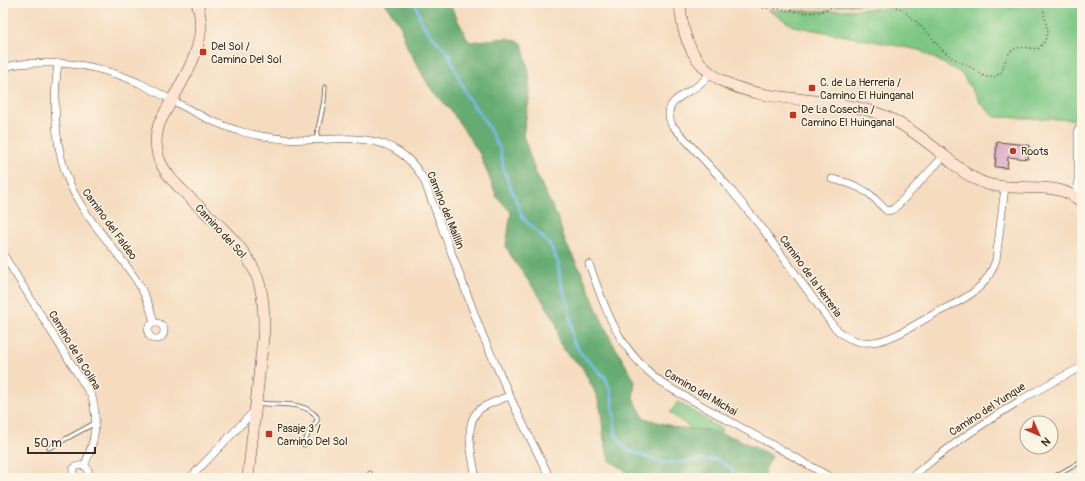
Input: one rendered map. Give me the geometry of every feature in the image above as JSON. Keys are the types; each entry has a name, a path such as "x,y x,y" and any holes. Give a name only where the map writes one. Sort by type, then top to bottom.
{"street":[{"name":"Camino del Sol","path":"197,3 201,22 199,43 194,59 159,124 156,135 157,154 162,166 176,184 241,249 252,265 259,282 263,298 264,329 248,478"},
{"path":"680,3 683,28 689,44 698,60 710,73 724,83 749,92 856,107 880,114 911,131 972,178 988,184 1005,187 1058,189 1078,199 1078,130"},
{"path":"3,68 22,64 58,63 90,67 116,74 138,83 171,100"},
{"name":"Camino del Faldeo","path":"58,63 55,101 56,129 66,176 86,214 141,287 149,303 154,323"},
{"name":"Camino de la Herreria","path":"710,73 699,84 673,102 669,115 672,125 726,184 762,228 834,327 846,337 853,340 867,342 886,339 968,296 982,284 992,269 997,255 1005,187"},
{"name":"Camino del Maillin","path":"171,100 206,118 242,132 278,139 353,138 378,142 400,152 407,157 416,167 427,188 482,334 509,396 550,478"},
{"path":"832,179 846,182 869,193 887,211 892,210 944,156"},
{"name":"Camino de la Colina","path":"3,254 88,389 94,405 96,423 94,442 84,466"},
{"name":"Camino del Michai","path":"589,264 605,308 618,335 632,356 650,374 670,388 832,478"},
{"name":"Camino del Yunque","path":"910,478 965,436 1002,411 1047,384 1082,367"},
{"path":"476,478 470,436 473,418 482,408 509,396"},
{"path":"190,478 255,406"},
{"name":"Camino de la Colina","path":"76,478 73,473 74,468 80,465 84,466"},
{"name":"Camino de la Colina","path":"84,466 88,472 85,478"}],"lane":[{"path":"316,139 324,101 325,87"},
{"path":"255,406 299,406 315,414 317,421 309,431 304,444"},
{"path":"49,448 96,423"},
{"path":"1052,478 1082,461"},
{"path":"370,473 371,478"}],"path":[{"path":"757,3 762,8 806,13 820,12 839,4 847,3 861,7 889,5 902,9 927,32 940,48 952,58 985,77 994,77 1002,72 1006,59 1012,50 1019,47 1038,49 1044,42 1048,32 1043,3"}],"green space":[{"path":"384,3 449,3 469,42 507,38 522,43 529,73 530,95 523,135 535,171 559,221 565,242 582,273 612,342 635,381 633,398 644,418 678,428 706,430 736,438 772,456 766,468 764,478 636,478 609,460 597,396 582,367 565,352 559,342 556,321 512,258 506,246 511,212 497,197 480,154 452,112 429,86 407,47 400,24"},
{"path":"752,3 881,3 826,7 752,5"},
{"path":"932,3 1051,3 1054,6 1059,3 1082,3 1082,120 995,117 981,104 961,73 919,50 793,26 768,10 815,11 893,8"},
{"path":"678,402 722,430 711,443 670,413"}],"building":[{"name":"Roots","path":"997,142 1029,145 1028,159 1008,157 1007,168 995,167"}],"waterway":[{"path":"415,3 422,23 449,54 468,98 483,118 500,149 504,171 523,218 550,245 558,262 560,281 569,307 573,341 582,355 605,377 611,390 616,436 627,450 663,463 716,459 732,470 735,478"}],"place":[{"name":"Del Sol / Camino Del Sol","path":"203,52"},
{"name":"C. de La Herreria / Camino El Huinganal","path":"812,88"},
{"name":"De La Cosecha / Camino El Huinganal","path":"793,115"},
{"name":"Roots","path":"1013,151"},
{"name":"Pasaje 3 / Camino Del Sol","path":"269,434"}]}
